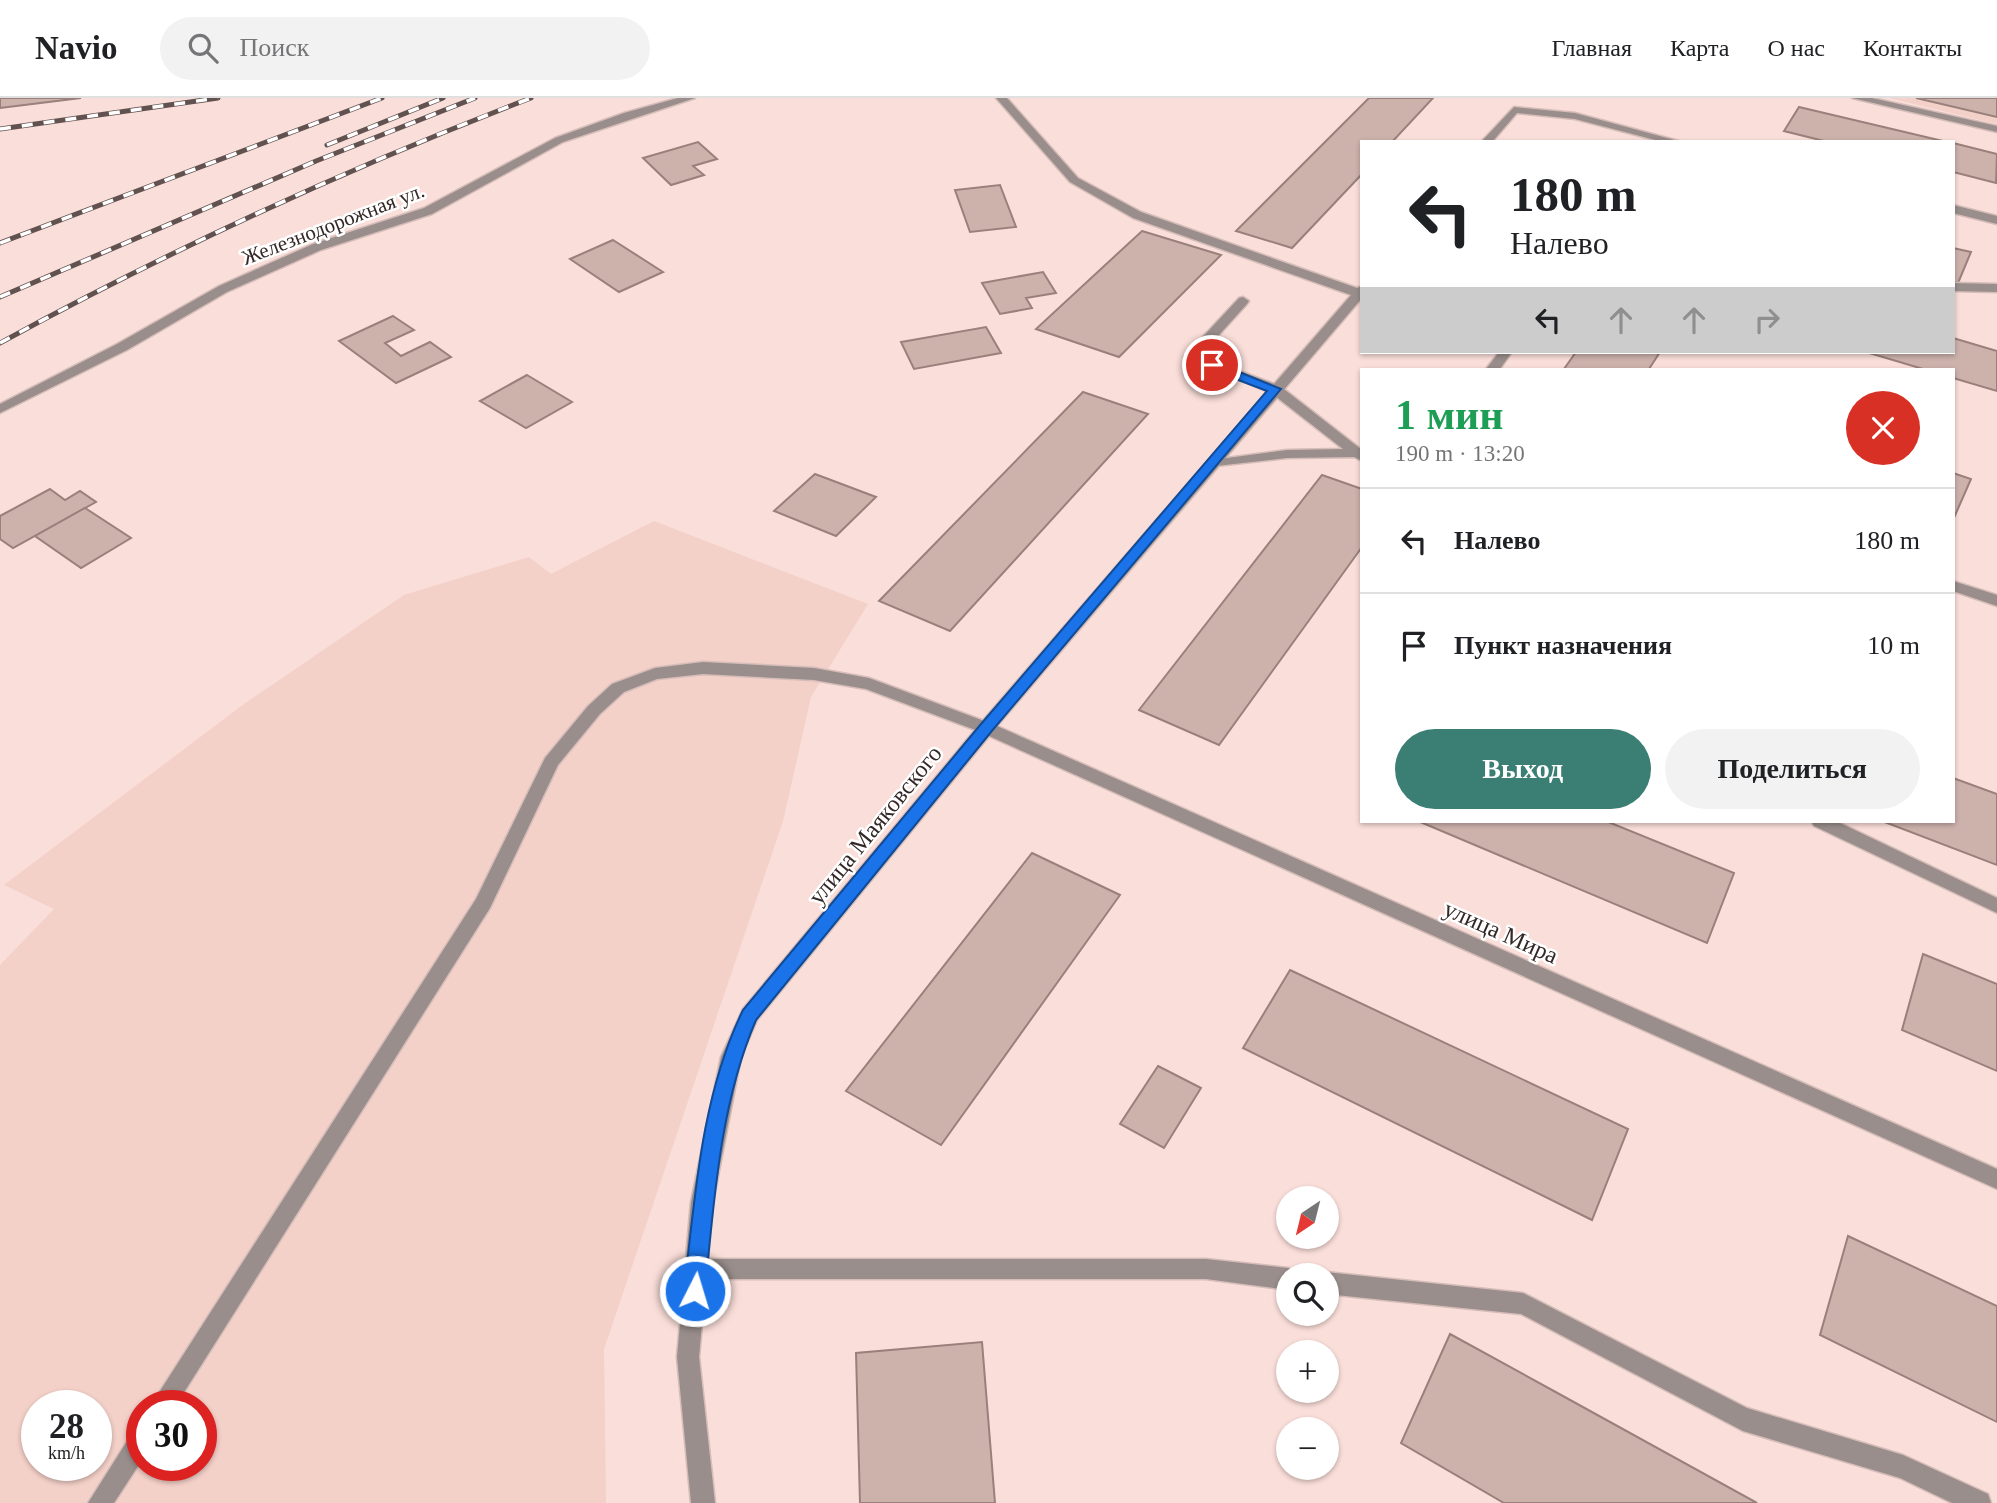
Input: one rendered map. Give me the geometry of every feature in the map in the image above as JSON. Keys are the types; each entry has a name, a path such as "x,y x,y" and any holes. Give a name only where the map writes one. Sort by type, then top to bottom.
{"street":[{"name":"Железнодорожная ул.","path":"0,410 122,347 222,289 317,247 428,211 559,140 628,115 690,98"},
{"path":"1001,98 1074,180 1137,215 1360,292"},
{"path":"1857,98 1997,130"},
{"path":"1488,140 1514,110 1570,116 1669,140"},
{"path":"1955,210 1997,220"},
{"path":"1955,287 1997,288"},
{"name":"улица Маяковского","path":"703,1503 688,1357 702,1202 732,1057 750,1015 986,728 1360,293"},
{"path":"1243,301 1191,357 1275,389 1359,455"},
{"path":"1212,464 1287,454 1359,455"},
{"path":"1955,586 1997,601"},
{"name":"улица Мира","path":"173,1390 482,904 551,762 594,710 618,688 655,674 704,668 814,674 869,684 986,728 1997,1180"},
{"path":"1824,823 1997,906"},
{"path":"697,1269 1206,1269 1276,1278"},
{"path":"1339,1284 1523,1304 1743,1419 1903,1466 1979,1503"},
{"path":"100,1503 126,1463"}],"shaded area":[{"path":"1889,98 1997,98 1997,124"},
{"path":"654,521 868,604 811,697 783,821 604,1349 606,1503 0,1503 0,965 54,909 4,885 244,704 404,595 529,557 551,574"}],"building":[{"path":"0,98 81,98 0,108"},
{"path":"1369,98 1433,98 1394,140 1360,140 1360,176 1292,248 1236,231"},
{"path":"1916,98 1997,98 1997,117"},
{"path":"1799,107 1939,140 1820,140 1784,131"},
{"path":"698,142 717,159 693,166 704,175 671,185 643,158"},
{"path":"1955,144 1997,154 1996,183 1955,173"},
{"path":"1000,185 1016,227 970,232 955,190"},
{"path":"1142,231 1221,255 1119,357 1036,329"},
{"path":"613,240 663,272 619,292 570,259"},
{"path":"1955,248 1971,252 1958,283 1955,282"},
{"path":"1043,272 1056,293 1026,298 1032,308 1000,314 982,283"},
{"path":"393,316 414,330 385,343 401,356 430,342 451,357 396,383 339,341"},
{"path":"986,327 1001,353 914,369 901,342"},
{"path":"1955,339 1997,351 1997,391 1955,379 1955,368 1920,368 1873,354 1955,354"},
{"path":"1575,354 1659,354 1650,368 1565,368"},
{"path":"527,375 572,402 526,428 480,401"},
{"path":"1083,392 1148,414 950,631 879,601"},
{"path":"815,474 876,497 836,536 774,511"},
{"path":"1955,474 1971,479 1955,515"},
{"path":"1322,475 1360,488 1360,550 1219,745 1139,710"},
{"path":"50,489 65,500 80,491 96,502 13,548 0,539 0,516"},
{"path":"85,508 131,538 81,568 35,536"},
{"path":"1955,779 1997,794 1997,865 1887,823 1955,823"},
{"path":"1423,823 1611,823 1734,873 1707,943"},
{"path":"1032,853 1120,895 941,1145 846,1091"},
{"path":"1923,954 1997,984 1997,1071 1902,1030"},
{"path":"1290,970 1628,1129 1592,1220 1243,1048"},
{"path":"1158,1066 1201,1088 1164,1148 1120,1124"},
{"path":"1848,1236 1997,1306 1997,1422 1820,1335"},
{"path":"1450,1334 1757,1503 1504,1503 1401,1443"},
{"path":"982,1342 995,1503 860,1503 856,1353"}],"railway":[{"path":"0,129 218,98"},
{"path":"0,243 382,98"},
{"path":"327,145 443,98"},
{"path":"0,297 316,161 475,98"},
{"path":"0,343 130,275 328,181 531,98"}],"route":[{"path":"695,1291 702,1202 732,1057 750,1015 986,728 1275,389 1212,365"}]}
